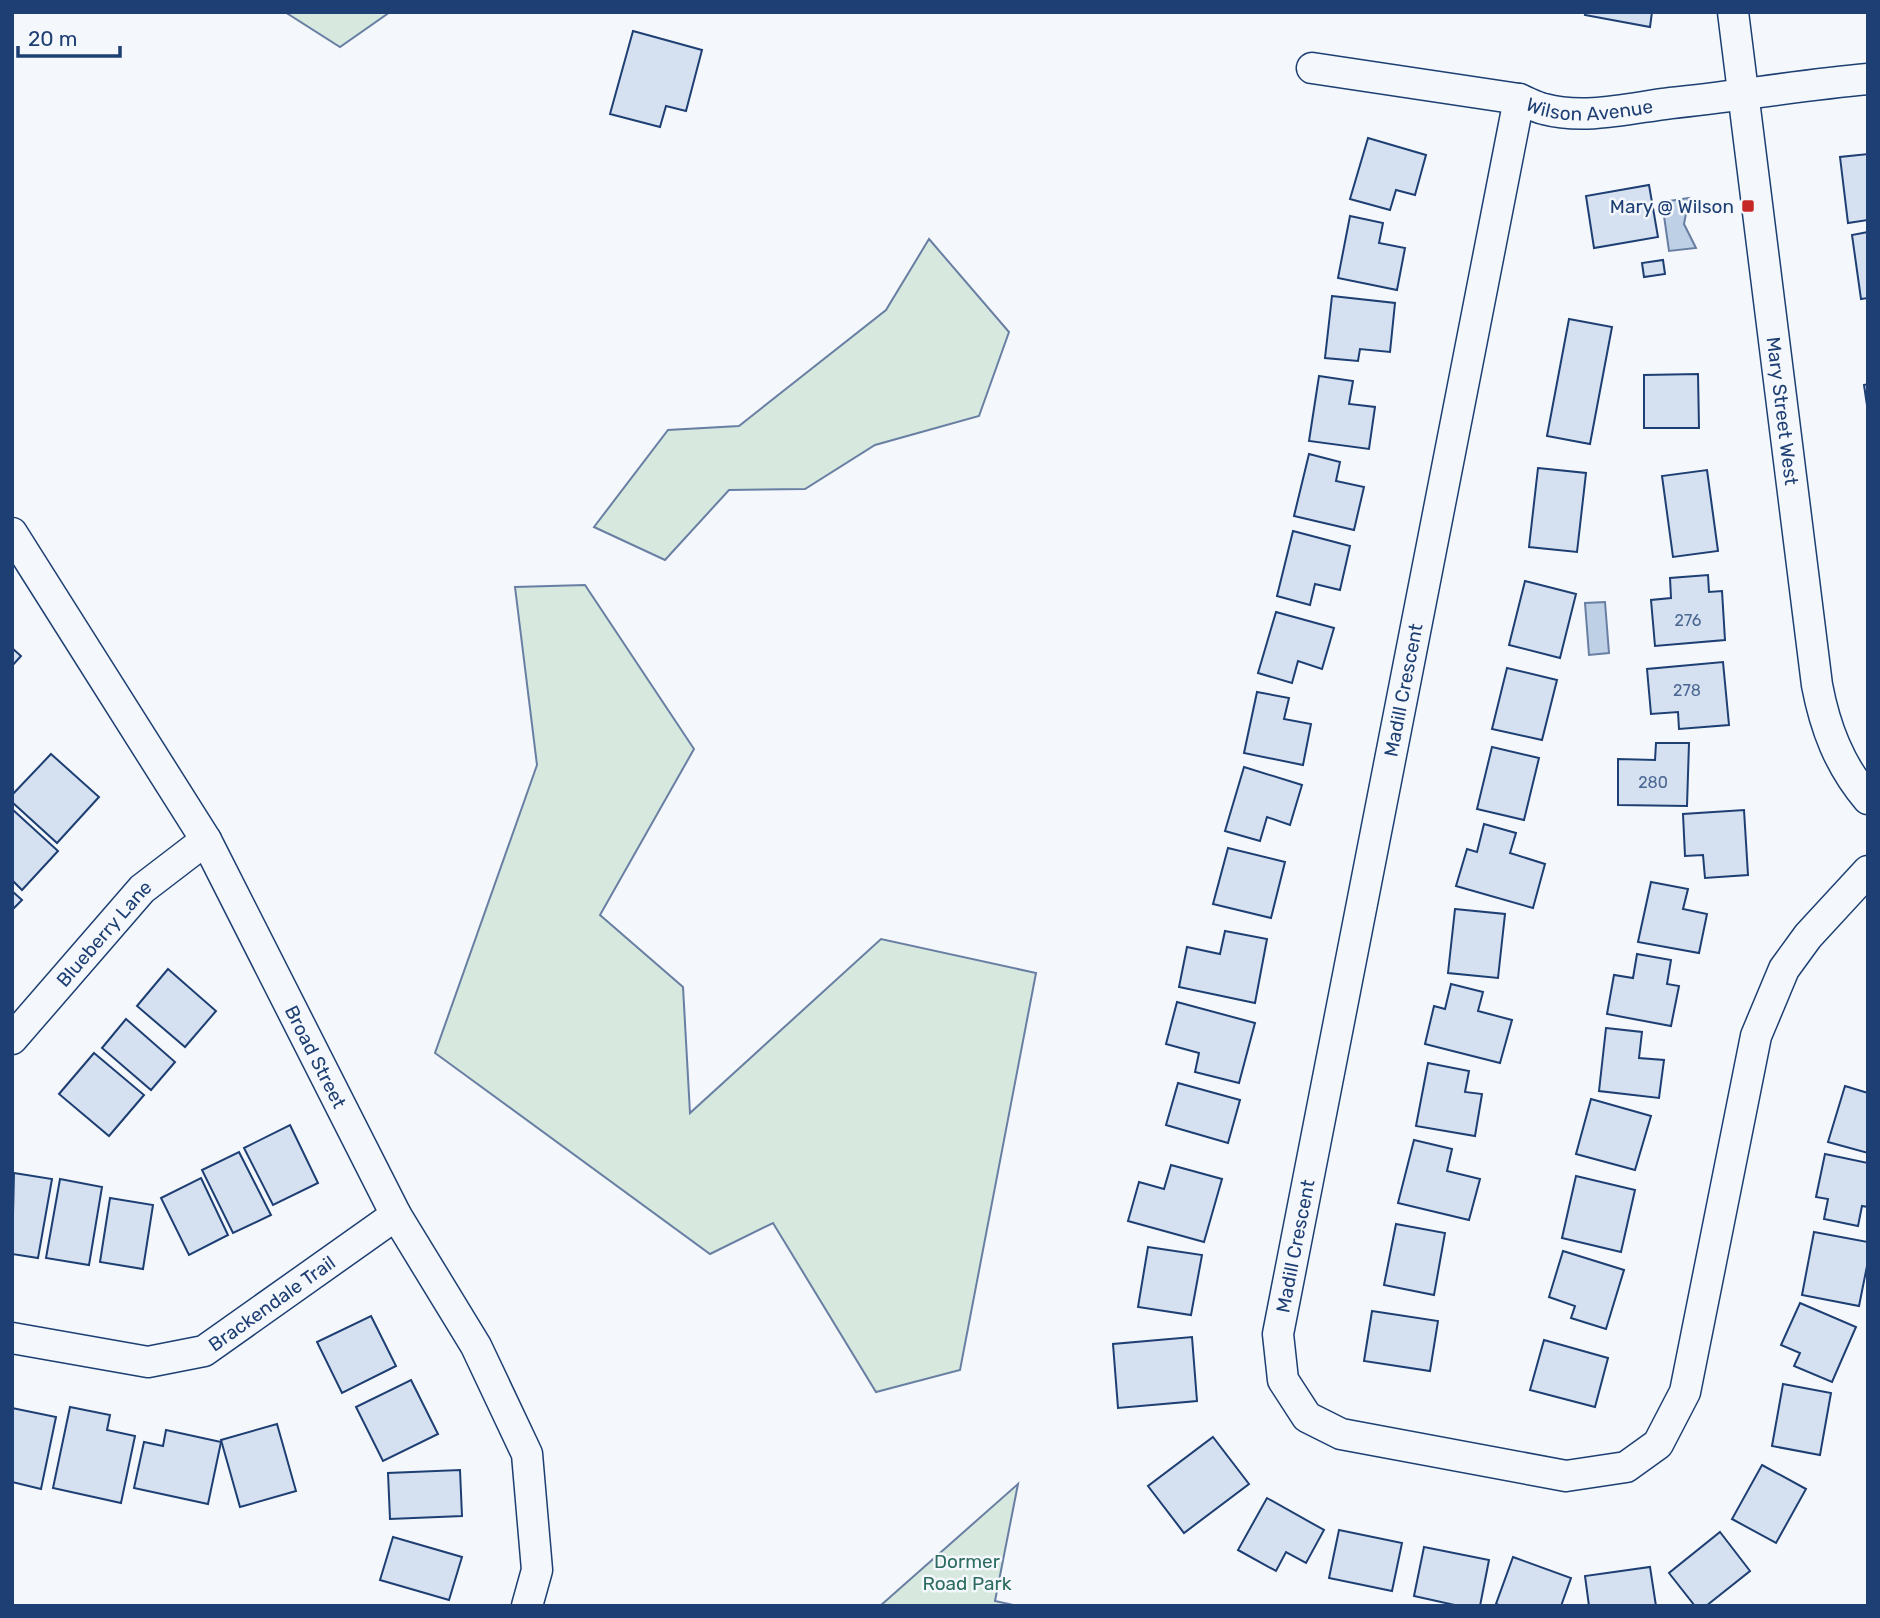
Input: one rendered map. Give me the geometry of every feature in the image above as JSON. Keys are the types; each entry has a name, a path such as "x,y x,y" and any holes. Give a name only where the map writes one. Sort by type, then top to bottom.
{"street":[{"name":"Mary Street West","path":"1733,12 1817,685 1824,718 1837,752 1852,781 1868,799"},
{"name":"Wilson Avenue","path":"1312,68 1519,99 1544,109 1606,113 1781,88 1868,79"},
{"name":"Madill Crescent","path":"1519,99 1278,1334 1283,1380 1307,1417 1341,1434 1566,1476 1626,1467 1658,1444 1685,1392 1756,1036 1784,969 1808,936 1868,872"},
{"name":"Broad Street","path":"12,533 206,840 396,1215 477,1346 527,1454 537,1570 527,1606"},
{"name":"Blueberry Lane","path":"12,1039 142,888 206,840"},
{"name":"Brackendale Trail","path":"12,1338 148,1362 204,1351 396,1215"}],"green space":[{"path":"285,12 390,12 340,47"},
{"path":"929,239 1009,332 979,416 875,445 805,489 729,490 665,560 594,527 668,430 739,426 886,310"},
{"path":"585,585 694,749 600,915 683,987 690,1113 881,939 1036,973 960,1370 876,1392 773,1223 710,1254 435,1053 537,765 515,587"},
{"name":"Dormer Road Park","path":"1018,1484 995,1601 1018,1606 880,1606"}],"water":[{"path":"1689,198 1684,224 1696,248 1669,251 1662,202"},
{"path":"1605,602 1609,653 1589,655 1585,603"}],"building":[{"path":"1586,12 1652,12 1650,27 1585,15"},
{"path":"633,31 702,50 686,111 666,106 660,127 610,114"},
{"path":"1368,138 1426,155 1415,195 1396,190 1390,210 1350,199"},
{"path":"1868,154 1868,220 1848,223 1840,157"},
{"path":"1649,185 1658,237 1594,248 1586,196"},
{"path":"1350,216 1383,223 1379,243 1405,248 1397,290 1338,278"},
{"path":"1868,232 1868,298 1861,299 1852,235"},
{"path":"1663,260 1665,274 1644,277 1642,263"},
{"path":"1332,296 1395,303 1390,352 1360,349 1358,361 1325,358"},
{"path":"1569,319 1612,327 1590,444 1547,436"},
{"path":"1698,374 1699,428 1644,428 1644,375"},
{"path":"1319,376 1353,381 1349,404 1375,407 1369,449 1309,441"},
{"path":"1868,384 1868,412 1864,385"},
{"path":"1309,454 1340,462 1336,481 1364,487 1354,530 1294,516"},
{"path":"1538,468 1586,473 1577,552 1529,547"},
{"path":"1707,470 1718,551 1673,557 1662,476"},
{"path":"1293,531 1350,546 1340,590 1315,584 1310,605 1277,596"},
{"path":"1708,575 1709,592 1722,591 1725,640 1655,646 1651,600 1671,598 1670,578"},
{"path":"1525,581 1576,594 1560,658 1509,645"},
{"path":"1276,612 1334,628 1322,669 1298,661 1292,683 1258,673"},
{"path":"12,648 21,656 12,666"},
{"path":"1723,662 1729,725 1679,729 1678,712 1651,714 1647,669"},
{"path":"1507,668 1557,680 1542,740 1492,729"},
{"path":"1257,692 1289,698 1284,719 1311,724 1303,765 1244,753"},
{"path":"1656,743 1689,743 1687,806 1618,805 1618,759 1655,760"},
{"path":"1492,747 1539,758 1524,820 1477,809"},
{"path":"51,754 99,797 57,843 12,802 12,795"},
{"path":"1244,767 1302,785 1290,825 1267,817 1260,841 1225,831"},
{"path":"12,809 58,851 22,890 12,880"},
{"path":"1744,810 1748,875 1705,878 1703,855 1685,856 1683,814"},
{"path":"1484,824 1516,833 1510,853 1545,864 1533,908 1456,886 1467,849 1477,852"},
{"path":"1228,848 1285,862 1271,918 1213,904"},
{"path":"1651,882 1688,889 1683,909 1707,914 1699,953 1638,942"},
{"path":"12,891 22,900 12,910"},
{"path":"1455,909 1505,914 1498,978 1448,973"},
{"path":"1225,931 1267,939 1255,1003 1179,987 1187,947 1220,954"},
{"path":"1637,954 1671,960 1667,984 1679,986 1671,1026 1607,1014 1614,975 1633,978"},
{"path":"168,969 216,1011 185,1047 137,1006"},
{"path":"1451,984 1483,992 1478,1011 1512,1020 1500,1063 1425,1044 1434,1006 1445,1009"},
{"path":"1177,1002 1255,1023 1239,1083 1195,1072 1199,1053 1166,1044"},
{"path":"126,1019 175,1062 151,1090 102,1048"},
{"path":"1606,1028 1642,1032 1639,1058 1664,1060 1659,1098 1599,1091"},
{"path":"94,1053 144,1095 109,1136 59,1094"},
{"path":"1428,1063 1469,1071 1465,1092 1482,1094 1475,1136 1416,1126"},
{"path":"1178,1083 1240,1100 1228,1143 1166,1125"},
{"path":"1845,1086 1868,1093 1868,1153 1828,1142"},
{"path":"1591,1099 1651,1116 1635,1170 1576,1154"},
{"path":"290,1125 318,1183 273,1205 244,1148"},
{"path":"1414,1140 1452,1149 1447,1171 1480,1179 1469,1220 1398,1203"},
{"path":"239,1152 271,1215 233,1233 202,1170"},
{"path":"1825,1154 1868,1163 1868,1207 1862,1206 1858,1226 1824,1219 1828,1199 1816,1197"},
{"path":"1171,1165 1222,1179 1204,1242 1128,1221 1139,1182 1164,1189"},
{"path":"14,1173 52,1179 38,1258 12,1254"},
{"path":"1576,1176 1635,1190 1621,1252 1562,1238"},
{"path":"201,1178 228,1235 189,1255 161,1198"},
{"path":"60,1179 102,1187 89,1265 46,1258"},
{"path":"110,1198 153,1205 143,1269 100,1262"},
{"path":"1396,1224 1445,1233 1434,1295 1384,1285"},
{"path":"1814,1232 1868,1242 1868,1261 1859,1306 1802,1295"},
{"path":"1148,1247 1202,1255 1191,1315 1138,1307"},
{"path":"1563,1251 1624,1270 1606,1329 1571,1318 1575,1306 1549,1297"},
{"path":"1800,1303 1856,1327 1832,1382 1794,1366 1800,1353 1781,1345"},
{"path":"1372,1311 1438,1321 1430,1371 1364,1361"},
{"path":"371,1316 396,1366 342,1393 317,1342"},
{"path":"1192,1337 1197,1401 1118,1408 1113,1344"},
{"path":"1544,1340 1608,1358 1595,1407 1530,1390"},
{"path":"411,1380 438,1434 383,1461 356,1407"},
{"path":"1783,1384 1831,1393 1820,1455 1772,1446"},
{"path":"70,1407 110,1415 107,1430 135,1436 121,1503 53,1488"},
{"path":"12,1408 56,1417 41,1489 12,1482"},
{"path":"277,1424 296,1491 240,1507 221,1440"},
{"path":"166,1430 221,1442 208,1504 134,1488 144,1442 163,1446"},
{"path":"1213,1437 1249,1484 1184,1533 1148,1486"},
{"path":"1762,1465 1806,1489 1776,1543 1732,1519"},
{"path":"460,1470 462,1516 390,1519 388,1473"},
{"path":"1267,1498 1324,1530 1306,1563 1286,1552 1276,1571 1238,1550"},
{"path":"1339,1530 1402,1543 1392,1591 1329,1578"},
{"path":"1720,1532 1750,1571 1706,1606 1695,1606 1669,1573"},
{"path":"393,1537 462,1557 449,1600 380,1580"},
{"path":"1424,1547 1489,1560 1480,1606 1459,1606 1414,1596"},
{"path":"1513,1557 1571,1578 1561,1606 1496,1604"},
{"path":"1650,1567 1656,1606 1589,1606 1585,1576"}],"place":[{"name":"Mary @ Wilson","path":"1748,206"}]}
